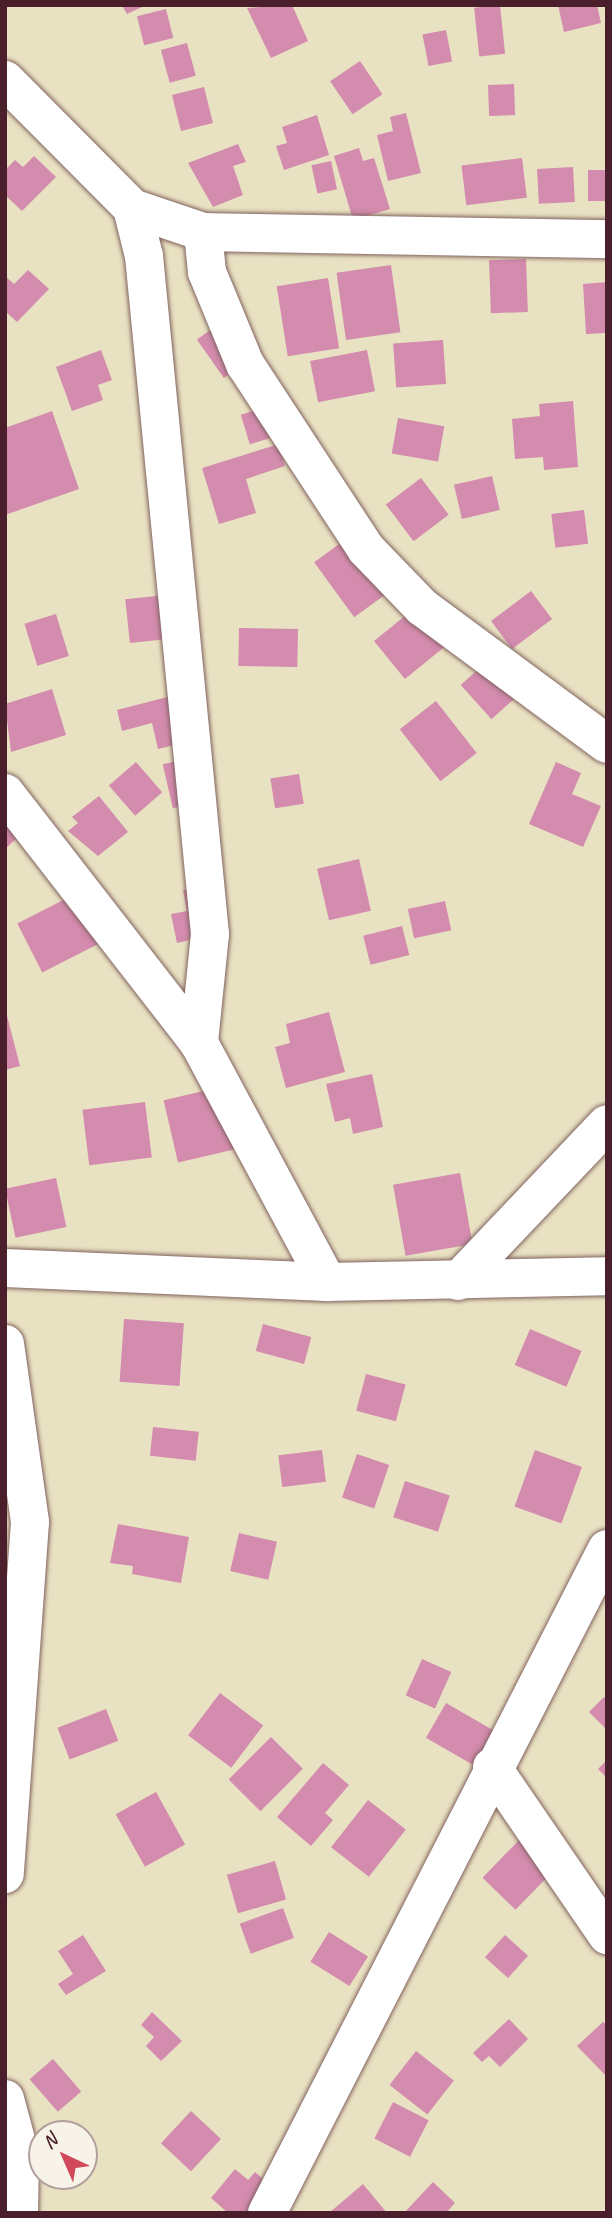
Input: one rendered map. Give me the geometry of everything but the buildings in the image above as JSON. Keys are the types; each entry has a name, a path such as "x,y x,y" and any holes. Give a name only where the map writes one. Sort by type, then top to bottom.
{"street":[{"path":"5,80 132,208 203,232 607,239"},
{"path":"132,208 144,256 211,934 199,1043"},
{"path":"203,232 207,272 245,364 366,549 422,607 607,744"},
{"path":"5,793 199,1043 327,1283"},
{"path":"458,1280 607,1124"},
{"path":"5,1268 327,1283 607,1276"},
{"path":"5,1344 30,1522 5,1874"},
{"path":"267,2213 492,1767 607,1549"},
{"path":"492,1767 607,1935"},
{"path":"5,2099 20,2155 19,2213"}]}
